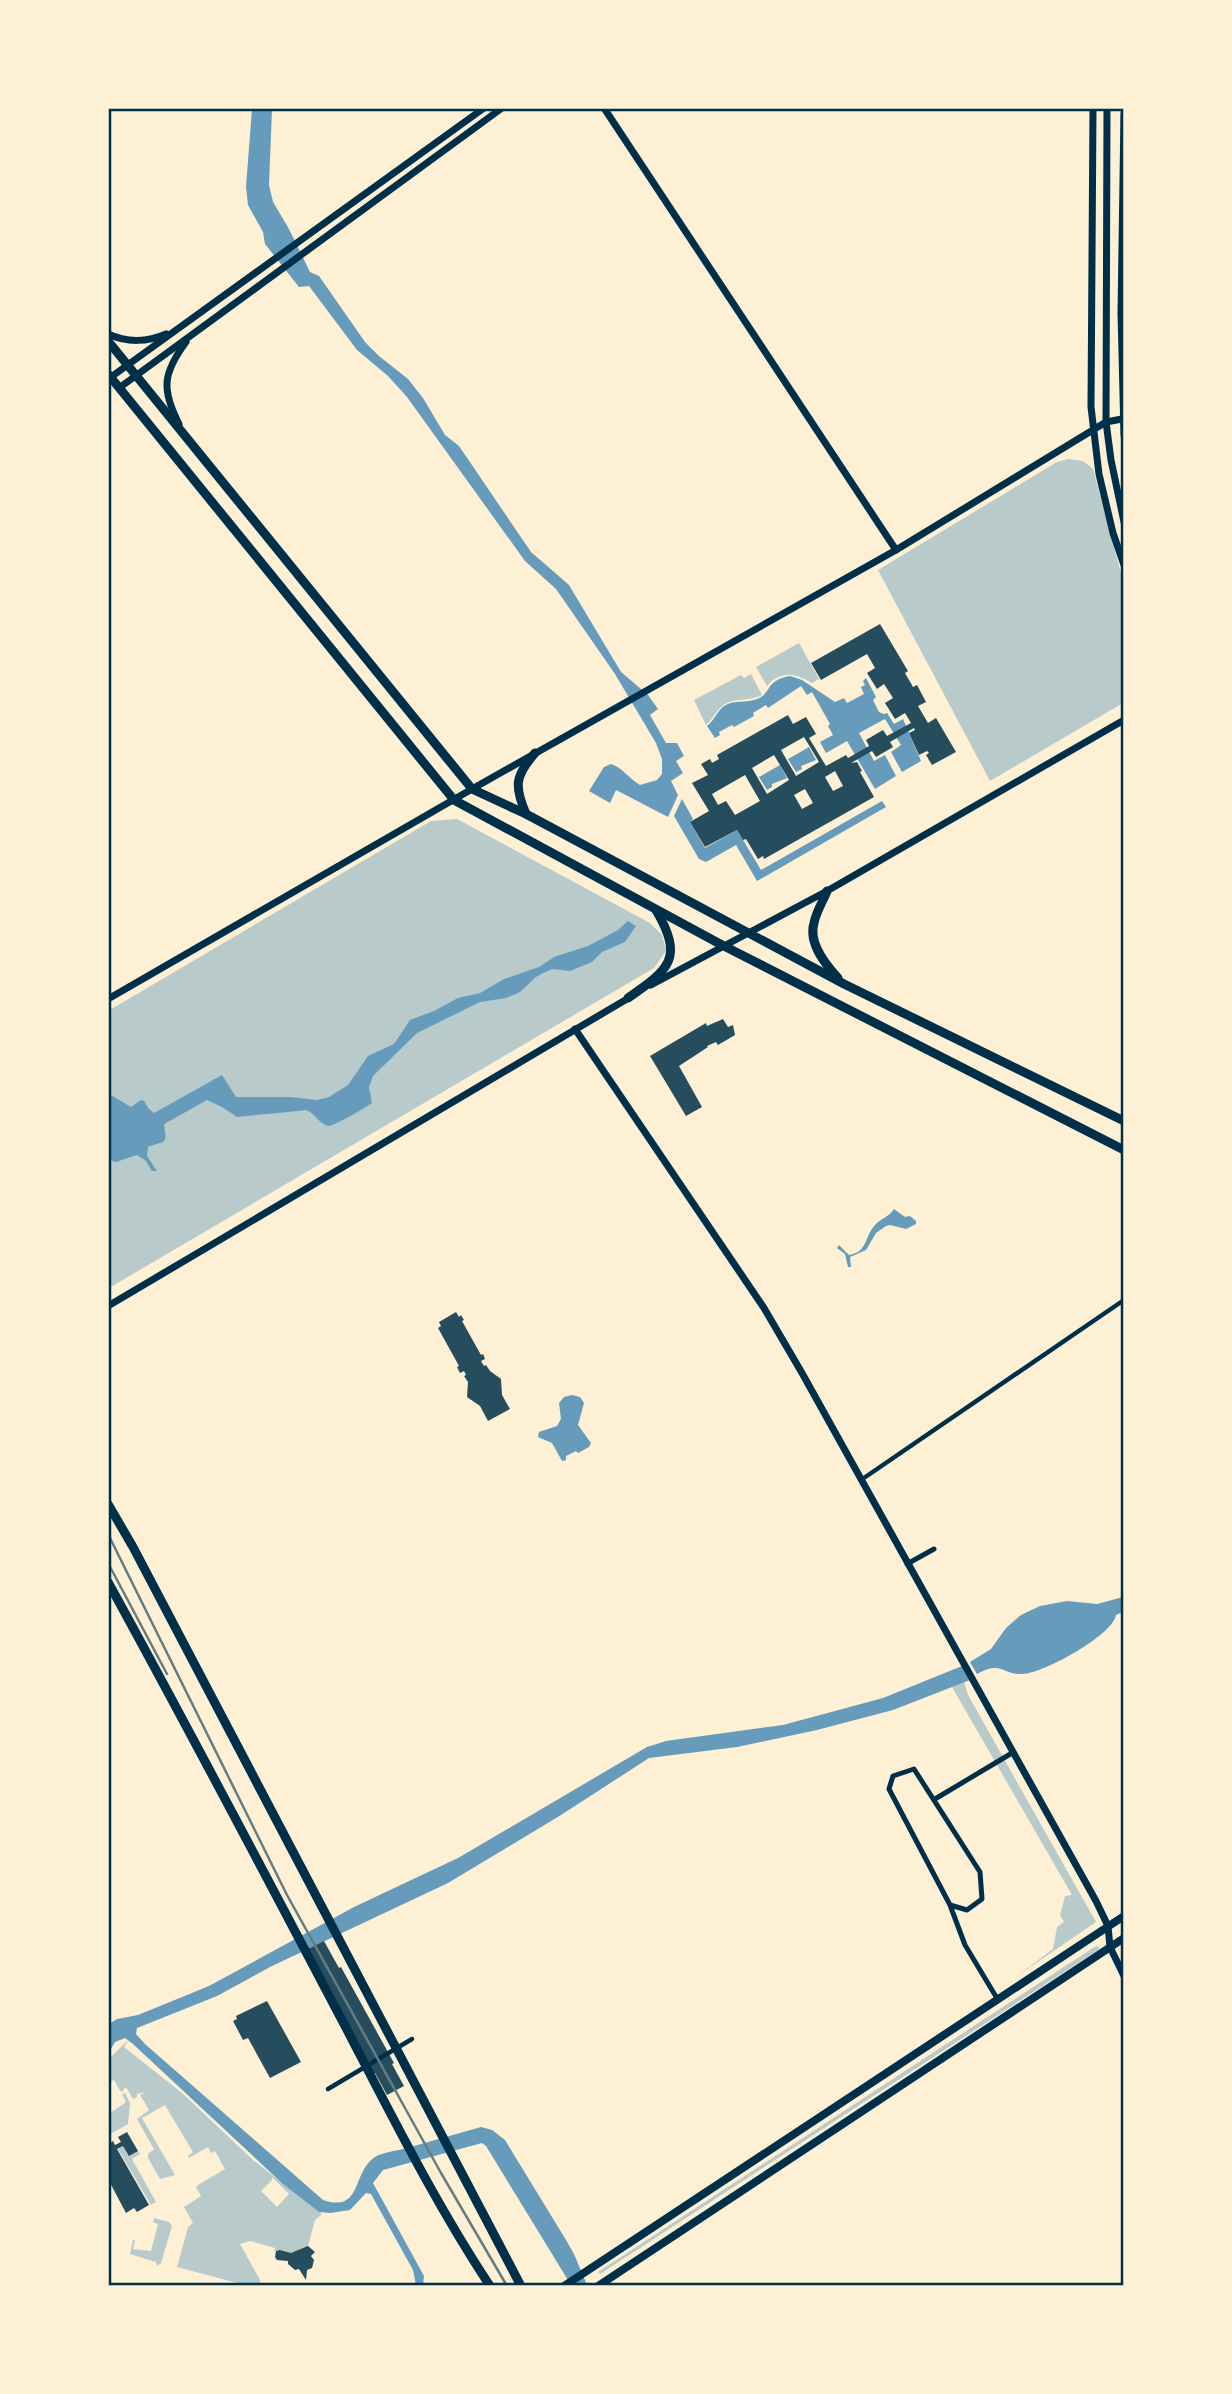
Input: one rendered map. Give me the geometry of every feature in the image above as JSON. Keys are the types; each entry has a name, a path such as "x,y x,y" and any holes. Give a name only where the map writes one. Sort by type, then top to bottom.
{"main road":[{"path":"108,341 472,789 526,814 844,985 1124,1121"},
{"path":"110,376 454,800 722,945 1124,1150"},
{"path":"526,814 518,796 518,782 522,769 536,753"},
{"path":"827,891 813,925 816,948 844,985"},
{"path":"628,998 654,980 670,959 670,937 655,909"},
{"path":"108,1504 521,2286"},
{"path":"108,1582 206,1762 359,2056 462,2244 490,2286"},
{"path":"564,2286 1124,1916"},
{"path":"598,2285 1124,1938"}],"street":[{"path":"110,376 128,366 484,108"},
{"path":"119,388 502,108"},
{"path":"604,108 896,550"},
{"path":"1093,108 1091,407 1099,474 1113,533 1124,565"},
{"path":"1107,108 1106,422 1124,522"},
{"path":"1124,114 1124,435"},
{"path":"108,334 122,340 138,341 156,339 183,326"},
{"path":"182,430 166,395 166,380 169,369 191,336"},
{"path":"108,999 472,789 896,550 1106,422 1122,419"},
{"path":"108,1306 628,998 722,945 827,891 1124,720"},
{"path":"575,1029 764,1308 1096,1901 1108,1926 1110,1947 1124,1976"},
{"path":"860,1481 1124,1300"},
{"path":"907,1564 934,1549"},
{"path":"934,1799 1012,1753"},
{"path":"950,1905 967,1910 982,1899 980,1872 914,1769 893,1776 888,1789 950,1905 965,1945 998,2000"},
{"path":"328,2089 412,2039"}],"shaded area":[{"path":"1068,459 1083,461 1093,469 1123,581 1123,703 990,781 878,570 1057,462"},
{"path":"799,643 819,679 812,683 794,675 782,675 767,686 756,667"},
{"path":"751,674 762,695 727,703 706,725 694,700 741,675 744,678"},
{"path":"457,819 650,923 662,935 666,951 654,968 109,1288 108,1011 431,821"},
{"path":"964,1682 968,1695 1096,1922 1017,1976 1053,1949 1057,1927 1064,1922 1060,1915 1065,1896 1072,1895 952,1687"},
{"path":"1096,1946 1100,1948 600,2274 598,2272"},
{"path":"128,2040 124,2047 182,2093 253,2160 322,2214 315,2220 308,2246 291,2253 274,2251 275,2248 250,2241 240,2244 260,2280 260,2285 245,2285 177,2267 188,2227 193,2223 184,2207 201,2196 196,2187 198,2185 225,2169 215,2151 211,2153 208,2147 189,2158 193,2152 165,2105 142,2118 175,2175 160,2179 148,2158 148,2154 154,2149 137,2119 149,2110 140,2095 146,2092 137,2094 133,2099 126,2087 121,2092 114,2080 109,2083 108,2060","holes":["272,2177 289,2194 277,2207 261,2191"]},
{"path":"125,2093 130,2103 128,2124 109,2135 109,2114 126,2102 122,2094"},
{"path":"123,2146 140,2154 132,2159 156,2202 151,2205 118,2149"},
{"path":"154,2218 169,2222 172,2226 161,2263 157,2266 156,2262 130,2254 133,2240 133,2249 151,2251 158,2224 153,2222"}],"water":[{"path":"252,109 272,109 269,185 273,202 310,272 319,276 365,342 408,379 445,435 459,446 531,552 569,585 621,672 648,695 658,709 650,715 666,743 677,743 684,756 676,761 683,773 671,781 678,795 668,817 616,790 610,803 589,791 604,767 611,764 640,785 657,780 662,774 662,759 656,743 615,674 556,589 525,561 407,397 388,376 357,350 309,286 299,287 265,244 263,232 248,205 246,187"},
{"path":"790,676 802,680 835,702 844,698 847,703 864,694 861,687 865,685 863,681 866,678 876,697 873,700 879,712 887,713 894,724 903,719 921,761 902,772 891,752 901,745 885,719 859,733 874,761 885,755 896,776 875,789 847,741 826,753 820,742 833,735 828,726 830,724 812,692 807,695 801,686 768,708 766,705 753,713 754,716 719,732 720,735 715,738 707,726 723,707 760,698 776,681"},
{"path":"809,747 816,760 801,766 802,769 796,772 788,759"},
{"path":"780,765 787,778 772,784 767,790 759,777"},
{"path":"682,799 693,819 690,822 705,848 737,830 761,870 882,801 886,807 757,881 736,845 706,862 699,859 674,816"},
{"path":"628,921 636,926 625,942 602,952 592,962 570,971 553,969 543,973 520,992 506,998 480,1002 417,1033 373,1076 369,1087 372,1103 336,1123 325,1125 306,1110 237,1117 207,1100 166,1123 164,1142 148,1147 147,1156 157,1171 152,1171 146,1161 137,1155 116,1162 109,1160 109,1094 131,1107 141,1100 144,1101 154,1113 222,1075 236,1097 317,1100 329,1097 348,1085 368,1056 394,1044 410,1020 458,998 480,993 504,979 539,967 554,957 588,946 618,930"},
{"path":"894,1209 905,1217 910,1216 916,1224 906,1229 886,1226 876,1233 866,1250 850,1257 851,1267 848,1267 845,1254 837,1248 839,1245 849,1255 860,1251 875,1225"},
{"path":"564,1397 580,1397 584,1403 578,1425 591,1443 589,1447 566,1456 566,1460 562,1461 552,1443 538,1437 539,1432 557,1426 561,1419 559,1403"},
{"path":"1123,1597 1123,1612 1116,1615 1103,1633 1076,1652 1046,1667 1023,1674 992,1668 977,1674 970,1662 991,1649 1006,1628 1021,1615 1040,1606 1067,1601 1097,1604"},
{"path":"962,1666 970,1680 893,1710 737,1747 649,1758 448,1883 272,1966 217,1996 137,2028 136,2034 145,2044 323,2200 336,2203 345,2201 351,2196 362,2172 378,2155 481,2127 492,2130 505,2140 574,2254 587,2285 571,2285 482,2143 383,2170 373,2183 424,2276 423,2285 416,2285 413,2270 371,2194 366,2193 350,2210 319,2212 283,2184 133,2044 125,2038 115,2042 109,2052 109,2024 117,2019 138,2015 209,1986 354,1907 458,1858 647,1747 666,1741 783,1725 883,1698"}],"building":[{"path":"880,624 908,671 905,673 913,687 917,685 926,702 918,706 928,723 936,718 956,752 932,765 926,755 929,753 927,751 919,755 909,733 915,730 914,728 890,742 893,747 876,757 872,751 851,763 857,762 874,797 764,859 763,856 758,859 737,830 705,847 690,822 709,811 692,783 708,775 701,764 710,759 712,763 719,759 717,755 788,715 793,724 806,717 816,734 809,738 826,766 869,746 866,740 883,730 887,736 911,723 905,713 895,719 885,703 893,698 884,684 877,689 867,673 875,668 867,654 821,680 811,663","holes":["804,737 819,762 796,776 781,750","774,755 789,780 767,794 752,768","835,771 843,786 833,791 825,777","745,775 760,801 735,815 726,801 718,805 712,794","805,789 813,803 802,809 794,795"]},
{"path":"723,1019 728,1027 733,1025 735,1035 718,1045 716,1042 707,1046 679,1066 702,1107 686,1116 650,1056 706,1023 707,1026"},
{"path":"456,1312 459,1317 461,1315 481,1355 483,1354 485,1359 481,1361 484,1366 501,1379 502,1395 510,1409 488,1421 480,1406 467,1397 466,1375 464,1371 460,1373 457,1367 459,1366 438,1328 441,1326 439,1322"},
{"path":"324,1941 394,2063 392,2064 404,2086 387,2095 375,2073 372,2075 306,1950"},
{"path":"267,2001 301,2062 270,2078 248,2038 243,2040 233,2021 237,2019 236,2016"},
{"path":"127,2132 138,2151 129,2156 123,2146 117,2149 149,2205 137,2212 134,2208 126,2213 108,2179 108,2144 113,2141 115,2145 121,2142 118,2137"},
{"path":"308,2246 315,2252 311,2256 314,2260 312,2268 307,2270 306,2280 299,2269 295,2270 288,2261 277,2260 275,2257 276,2251 291,2253"}],"railway":[{"path":"108,1534 287,1895 441,2173 507,2286"},
{"path":"108,1563 167,1674"}]}
